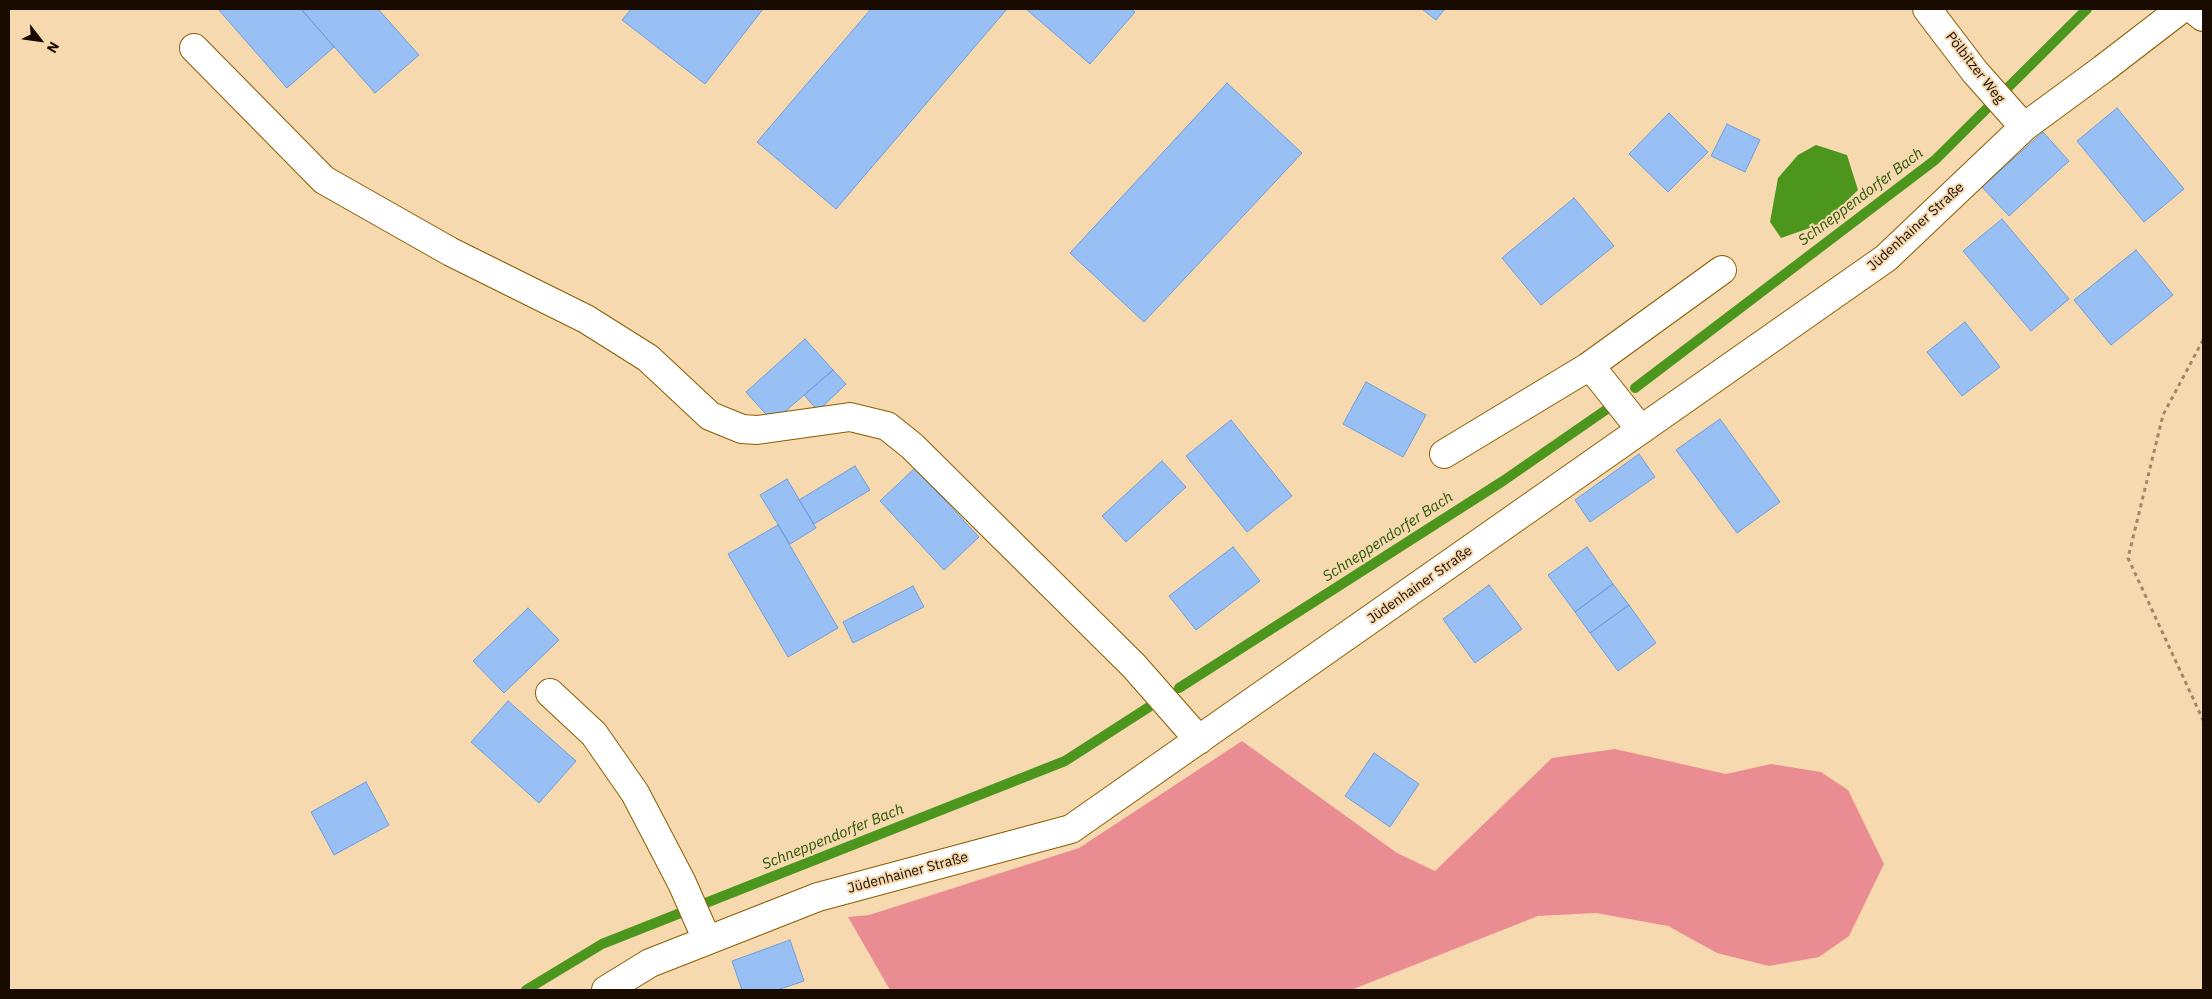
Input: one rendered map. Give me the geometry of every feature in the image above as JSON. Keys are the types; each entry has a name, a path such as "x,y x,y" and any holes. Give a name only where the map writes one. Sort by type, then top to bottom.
{"street":[{"name":"Pölbitzer Weg","path":"1927,9 1975,72 2017,120"},
{"name":"Jüdenhainer Straße","path":"606,990 650,963 704,934 818,897 1072,829 1886,258 2017,120 2103,69 2180,9"},
{"path":"2193,9 2203,17"},
{"path":"194,48 324,180 451,252 586,319 648,358 710,416 742,429 757,430 850,417 887,426 912,446 1119,651 1199,740"},
{"path":"1444,454 1588,367 1722,270"},
{"path":"1588,367 1599,377 1641,430"},
{"path":"550,693 594,734 635,793 684,887 704,934"}],"path":[{"path":"2203,340 2163,415 2128,558 2203,720"}],"shaded area":[{"path":"1816,145 1847,155 1858,190 1824,223 1781,238 1770,222 1778,178 1798,155"},
{"path":"1242,741 1397,853 1435,871 1552,758 1615,749 1726,774 1771,764 1821,772 1848,790 1884,864 1849,936 1819,957 1769,966 1717,953 1668,926 1596,913 1538,916 1351,990 890,990 848,917 869,915 1079,848"}],"building":[{"path":"218,9 301,9 334,47 287,88"},
{"path":"301,9 378,9 419,55 375,93"},
{"path":"631,9 763,9 705,84 622,20"},
{"path":"871,9 1007,9 836,209 757,142"},
{"path":"1026,9 1131,9 1135,12 1090,64"},
{"path":"1422,9 1445,9 1436,20"},
{"path":"1227,83 1302,153 1144,322 1070,253"},
{"path":"2117,108 2184,189 2144,222 2077,141"},
{"path":"1669,113 1708,152 1668,192 1629,154"},
{"path":"1727,124 1760,140 1745,172 1711,156"},
{"path":"2043,132 2069,161 2009,216 1982,187"},
{"path":"1574,198 1614,246 1541,305 1502,258"},
{"path":"2002,219 2069,299 2031,331 1963,251"},
{"path":"2136,250 2173,295 2111,345 2074,300"},
{"path":"1965,322 2000,367 1962,396 1927,352"},
{"path":"805,339 833,370 773,422 746,392"},
{"path":"833,370 846,384 818,411 804,395"},
{"path":"1366,382 1426,415 1403,457 1343,424"},
{"path":"1720,419 1780,502 1737,533 1676,450"},
{"path":"1231,420 1292,496 1247,532 1186,456"},
{"path":"1639,454 1655,477 1590,522 1575,500"},
{"path":"1162,461 1186,487 1126,542 1102,516"},
{"path":"855,466 870,490 814,524 799,500"},
{"path":"915,468 979,537 944,570 880,501"},
{"path":"787,479 816,528 790,544 760,495"},
{"path":"778,525 838,628 788,657 728,554"},
{"path":"1233,547 1260,581 1196,630 1169,596"},
{"path":"1587,547 1613,584 1575,612 1548,575"},
{"path":"1613,584 1629,605 1590,633 1575,612"},
{"path":"1489,585 1522,629 1475,663 1443,619"},
{"path":"913,586 924,607 853,643 843,622"},
{"path":"1629,605 1656,643 1618,671 1590,633"},
{"path":"528,608 559,640 504,693 473,661"},
{"path":"508,701 576,761 539,803 471,742"},
{"path":"1374,753 1419,784 1390,827 1345,796"},
{"path":"366,782 389,825 334,855 311,812"},
{"path":"790,940 804,981 777,990 742,990 732,961"}],"waterway":[{"name":"Schneppendorfer Bach","path":"1635,388 1935,160 2087,9"},
{"name":"Schneppendorfer Bach","path":"1179,688 1503,481 1610,407"},
{"name":"Schneppendorfer Bach","path":"526,990 602,944 1065,761 1149,707"}]}
